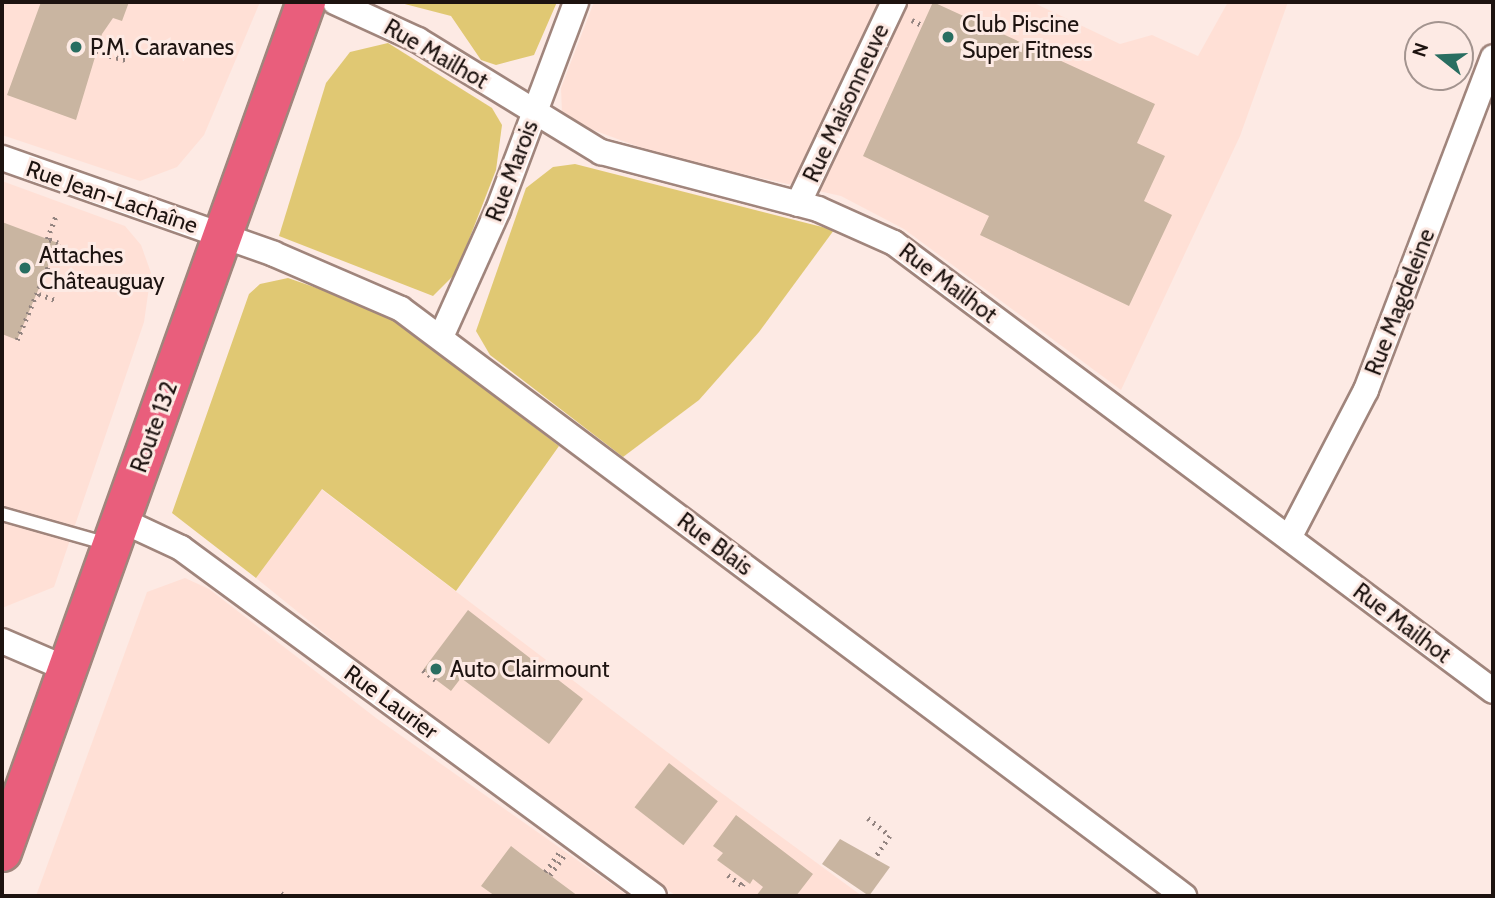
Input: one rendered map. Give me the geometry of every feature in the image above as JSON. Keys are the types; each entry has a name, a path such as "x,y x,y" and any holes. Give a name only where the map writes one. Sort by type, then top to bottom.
{"highway":[{"name":"Route 132","path":"2,852 306,2"}],"street":[{"name":"Rue Mailhot","path":"335,2 418,40 534,114 621,159 798,204 894,243 1493,691"},
{"name":"Rue Marois","path":"441,337 467,286 576,2"},
{"name":"Rue Maisonneuve","path":"798,204 902,10"},
{"name":"Rue Magdeleine","path":"1289,538 1366,390 1493,57"},
{"name":"Rue Jean-Lachaîne","path":"2,158 222,236"},
{"name":"Rue Blais","path":"222,236 366,291 441,337 1184,896"},
{"name":"Rue Laurier","path":"116,533 181,548 654,896"},
{"path":"2,641 67,669"}],"lane":[{"path":"2,514 116,533"}],"path":[{"path":"902,10 922,25"},
{"path":"96,52 129,61"},
{"path":"17,340 39,294 58,243 47,239 55,216"},
{"path":"39,294 58,301"},
{"path":"423,670 436,680"},
{"path":"868,818 890,836 876,857"},
{"path":"729,875 742,886 745,881"}],"shaded area":[{"path":"2,2 260,2 204,135 177,167 140,181 2,135"},
{"path":"397,2 557,2 534,55 496,65 481,60 451,16"},
{"path":"594,2 1032,2 1120,44 1152,35 1198,56 1228,2 1288,2 1240,136 1121,390 904,229 841,196 663,156 572,122 562,113 561,88"},
{"path":"388,43 492,108 502,125 496,170 456,273 433,296 279,236 326,83 350,52"},
{"path":"575,164 834,230 759,332 699,400 623,457 490,355 476,331 526,188 553,167"},
{"path":"2,181 125,226 141,245 151,273 144,322 54,587 2,608"},
{"path":"288,278 383,311 559,446 456,591 322,489 256,578 172,513 249,294 260,284"},
{"path":"321,489 712,786 862,896 676,896 361,663 256,578"},
{"path":"185,578 209,589 376,718 628,896 36,896 147,592"}],"building":[{"path":"41,2 129,2 122,21 113,18 102,34 76,120 7,95"},
{"path":"933,2 1155,104 1137,143 1165,156 1144,201 1172,215 1129,306 980,235 989,216 863,156"},
{"name":"Attaches Châteauguay","path":"2,222 58,243 17,340 2,334"},
{"path":"468,610 583,699 549,744 461,678 451,691 423,670"},
{"path":"669,763 718,801 683,845 635,807"},
{"path":"736,815 813,874 796,896 756,896 763,887 753,879 750,884 717,860 723,853 713,846"},
{"path":"840,839 890,867 869,896 822,864"},
{"path":"511,846 578,896 495,896 481,886"}],"place":[{"name":"Club Piscine Super Fitness","path":"948,37"},
{"name":"P.M. Caravanes","path":"76,47"},
{"name":"Attaches Châteauguay","path":"25,268"},
{"name":"Auto Clairmount","path":"436,669"}]}
